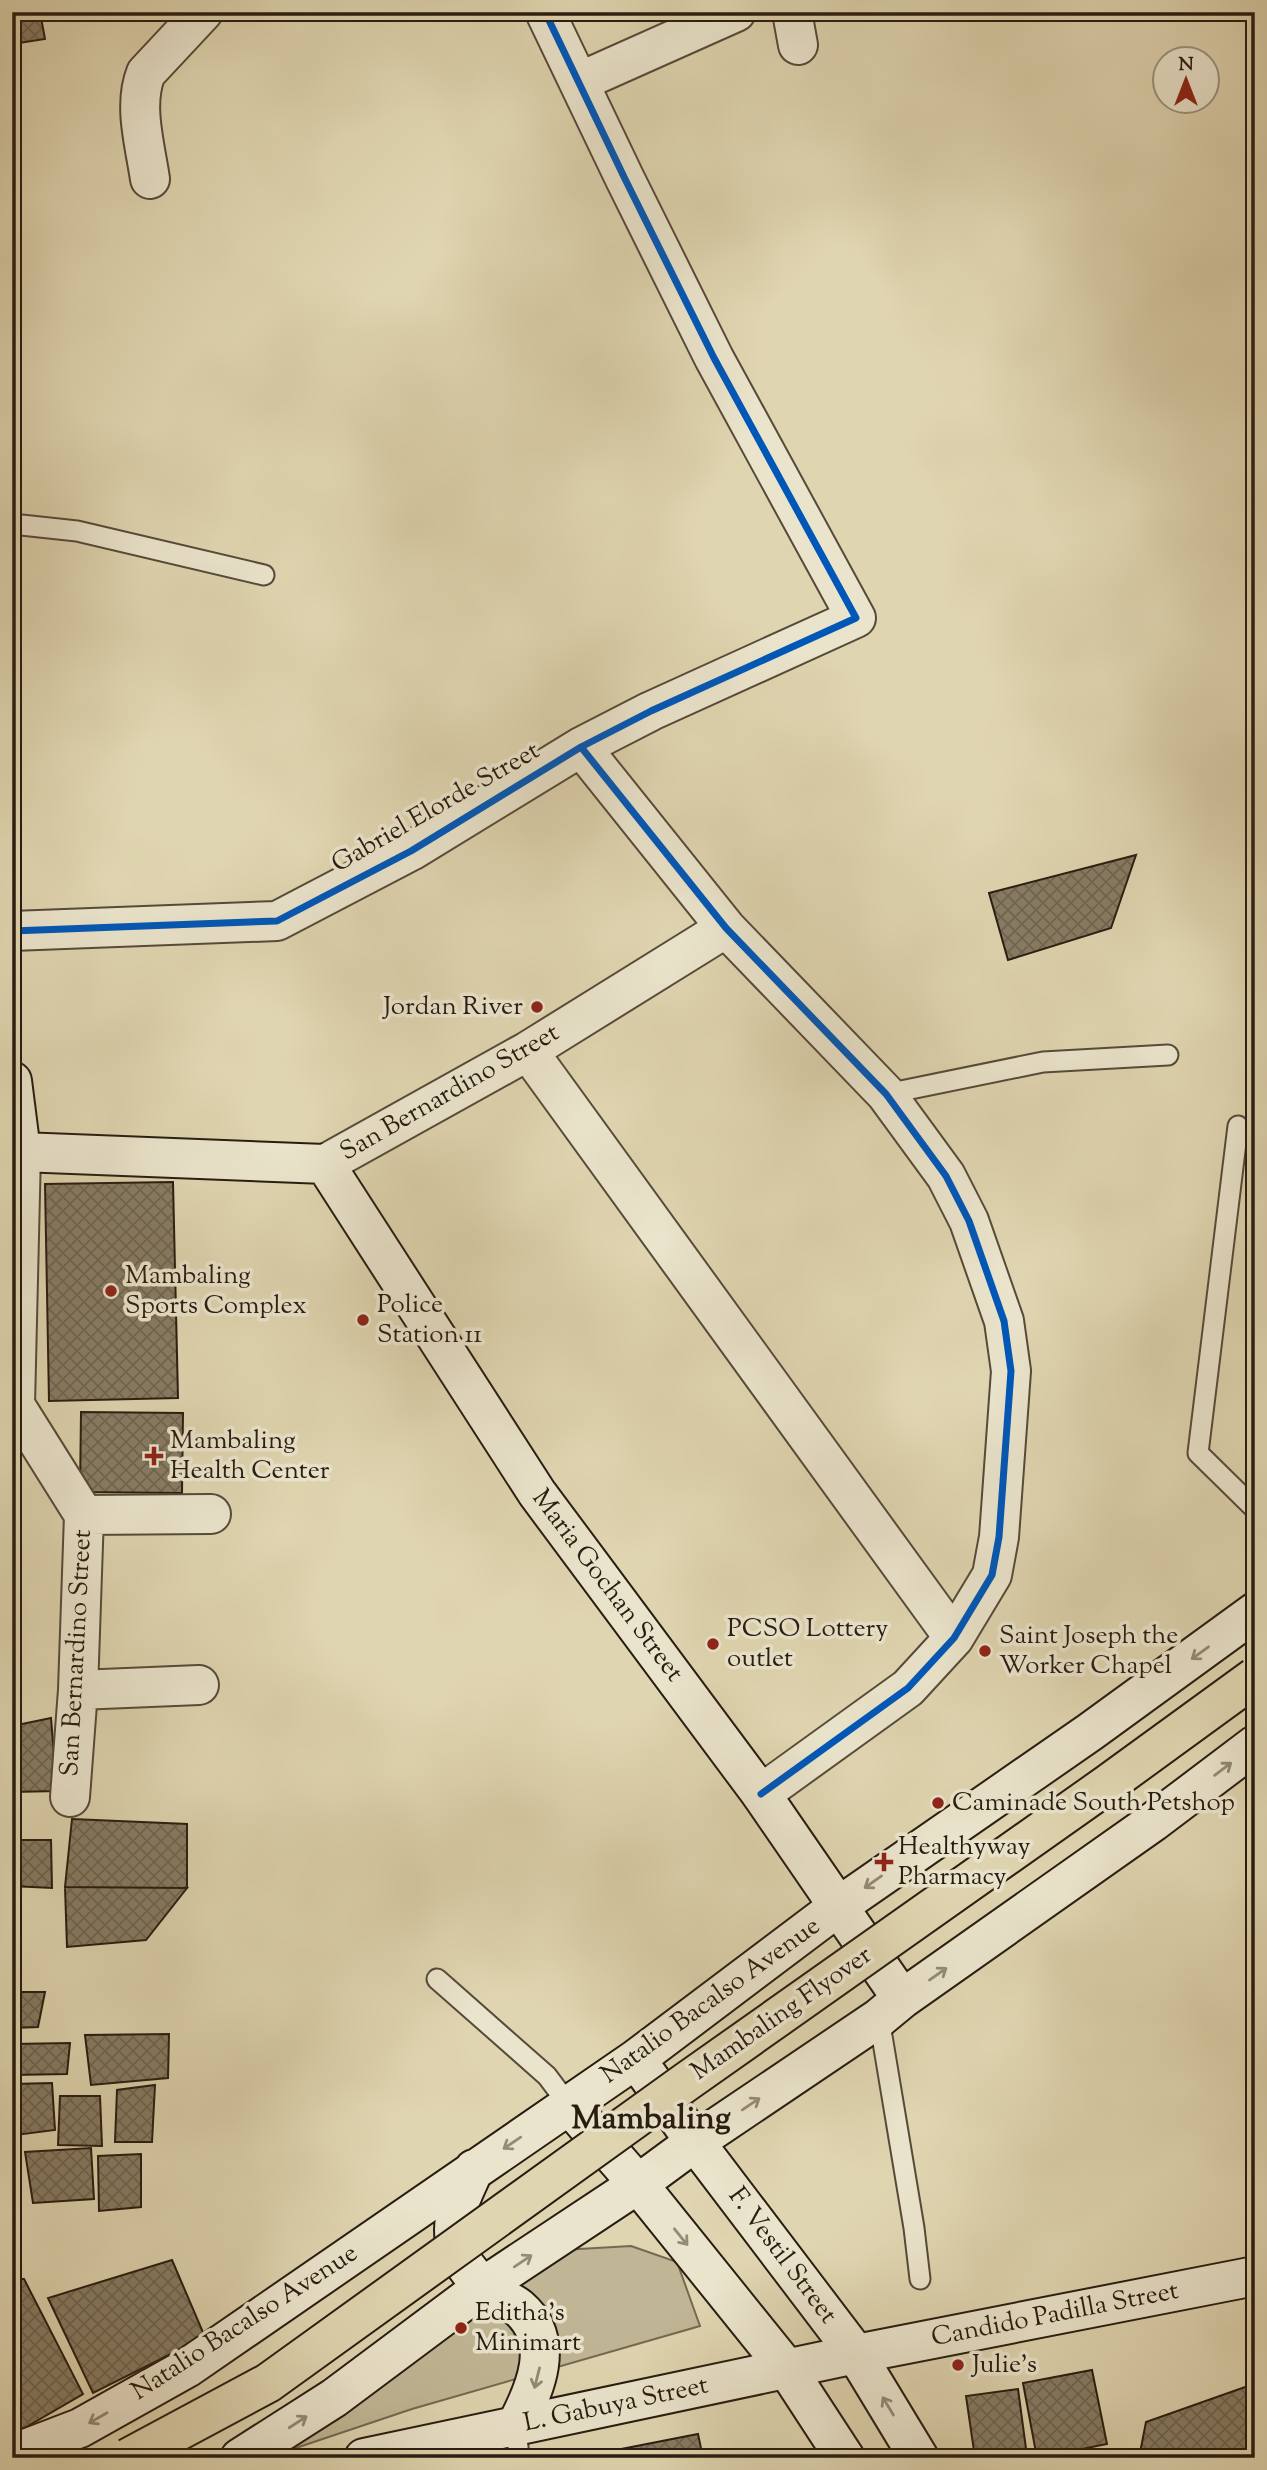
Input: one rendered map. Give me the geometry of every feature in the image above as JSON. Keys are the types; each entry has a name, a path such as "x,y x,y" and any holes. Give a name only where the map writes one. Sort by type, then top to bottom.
{"main road":[{"name":"Mambaling Flyover","path":"128,2458 268,2383 1255,1677"}],"street":[{"path":"150,179 141,115 142,84 146,73 203,12"},
{"path":"545,12 579,82 736,12"},
{"name":"Gabriel Elorde Street","path":"12,931 277,921 411,851 581,747 651,711 856,618 714,358 579,82"},
{"path":"581,747 726,928 886,1094 946,1176 969,1221 1004,1321 1011,1371 999,1537 992,1575 954,1638 908,1688 761,1794"},
{"name":"San Bernardino Street","path":"21,1152 325,1164 528,1051 726,928"},
{"path":"528,1051 954,1638"},
{"name":"San Bernardino Street","path":"12,1082 21,1152 14,1405 84,1515 78,1690 70,1797"},
{"name":"Maria Gochan Street","path":"325,1164 537,1493 761,1794 839,1906 891,2009"},
{"path":"84,1515 211,1514"},
{"name":"Natalio Bacalso Avenue","path":"12,2454 80,2428 187,2368 636,2059 839,1906 1090,1732 1255,1612"},
{"path":"78,1690 199,1685"},
{"path":"240,2458 334,2398 484,2286 638,2184 695,2142 891,2009 1153,1822 1255,1745"},
{"name":"F. Vestil Street","path":"636,2059 695,2142 856,2354 919,2458"},
{"path":"568,2105 638,2184 787,2369 845,2458"},
{"path":"474,2169 459,2205 454,2230 457,2251 469,2272 484,2286 521,2310 533,2328 540,2347 537,2380 517,2442"},
{"name":"Candido Padilla Street","path":"787,2369 1255,2276"},
{"name":"L. Gabuya Street","path":"364,2458 517,2442 787,2369"}],"lane":[{"path":"12,524 77,531 264,575"},
{"path":"886,1094 1043,1062 1168,1055"},
{"path":"1238,1126 1198,1453 1255,1509"},
{"path":"437,1979 547,2076 568,2105"},
{"path":"891,2009 919,2279"}],"shaded area":[{"path":"631,2246 677,2262 700,2326 412,2409 278,2454 562,2250"}],"building":[{"path":"12,12 40,12 45,39 12,44"},
{"path":"1136,855 1111,928 1008,960 989,893"},
{"name":"Mambaling Sports Complex","path":"173,1182 178,1398 49,1401 45,1184"},
{"path":"81,1412 183,1413 182,1493 80,1492"},
{"path":"51,1718 57,1791 12,1792 12,1726"},
{"path":"72,1819 187,1824 187,1888 65,1887"},
{"path":"12,1840 51,1840 52,1888 12,1886"},
{"path":"65,1887 187,1888 146,1940 67,1947"},
{"path":"12,1992 45,1992 38,2027 12,2028"},
{"path":"169,2034 168,2078 91,2085 85,2035"},
{"path":"70,2043 67,2074 12,2075 12,2044"},
{"path":"52,2083 55,2130 16,2135 12,2084"},
{"path":"155,2085 152,2142 115,2142 117,2090"},
{"path":"60,2096 100,2096 102,2146 58,2145"},
{"path":"91,2148 94,2199 33,2203 25,2152"},
{"path":"141,2154 141,2207 99,2211 98,2156"},
{"path":"172,2260 205,2337 93,2393 48,2298"},
{"path":"12,2279 24,2279 83,2394 21,2430 12,2430"},
{"path":"1092,2370 1107,2444 1037,2458 1023,2383"},
{"path":"1248,2386 1255,2396 1255,2458 1139,2458 1146,2422"},
{"path":"1018,2389 1027,2456 975,2458 966,2396"},
{"path":"698,2434 703,2458 623,2458 621,2449"}],"cycle path":[{"path":"12,931 277,921 411,851 581,747 651,711 856,618 714,358 545,12"},
{"path":"581,747 726,928 886,1094 946,1176 969,1221 1004,1321 1011,1371 999,1537 992,1575 954,1638 908,1688 761,1794"}],"place":[{"name":"Jordan River","path":"537,1007"},
{"name":"Mambaling Sports Complex","path":"111,1291"},
{"name":"Police Station 11","path":"363,1320"},
{"name":"Mambaling Health Center","path":"154,1456"},
{"name":"PCSO Lottery outlet","path":"713,1644"},
{"name":"Saint Joseph the Worker Chapel","path":"985,1651"},
{"name":"Caminade South Petshop","path":"938,1803"},
{"name":"Healthyway Pharmacy","path":"884,1862"},
{"name":"Editha's Minimart","path":"461,2328"},
{"name":"Julie's","path":"958,2365"}],"district":[{"name":"Mambaling","path":"651,2120"}]}
